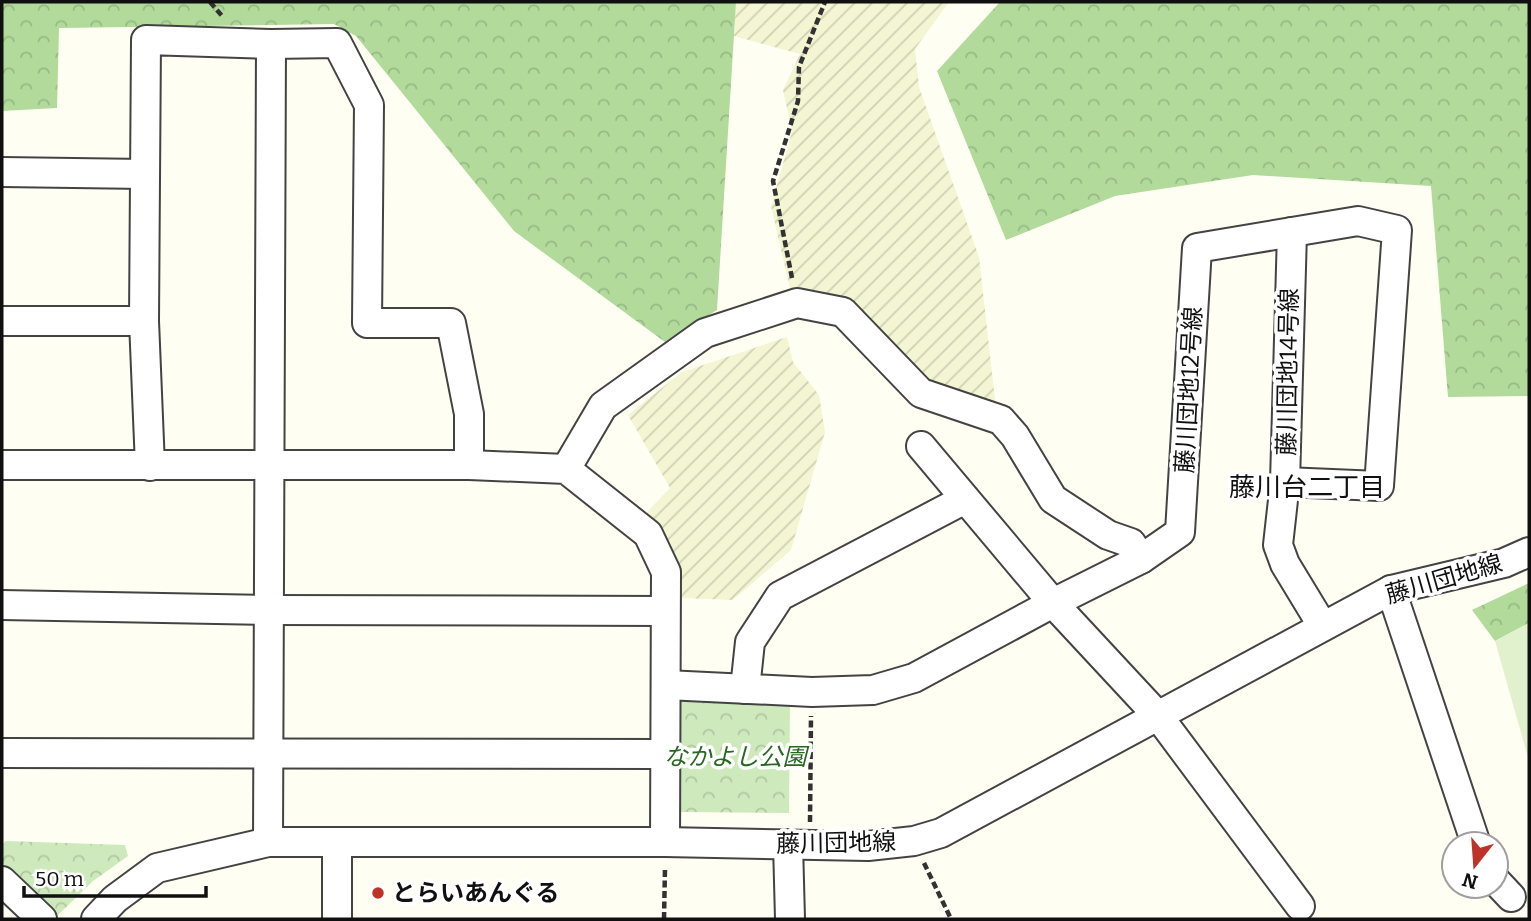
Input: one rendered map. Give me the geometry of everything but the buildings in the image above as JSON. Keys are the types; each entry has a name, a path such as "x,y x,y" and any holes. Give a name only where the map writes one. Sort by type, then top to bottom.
{"street":[{"path":"150,466 144,321 146,40 337,43 369,105 368,323 451,323 469,414 469,465"},
{"path":"268,842 271,44"},
{"path":"2,172 145,174"},
{"name":"藤川団地12号線","path":"666,685 811,692 873,690 914,678 1141,559 1180,532 1197,248 1358,221 1397,230 1379,486 1285,482"},
{"name":"藤川団地14号線","path":"1292,232 1285,482 1278,545 1285,564 1322,625"},
{"path":"566,469 603,406 705,332 797,303 843,312 921,393 1001,420 1015,436 1053,499 1108,535 1131,543 1141,559"},
{"path":"2,321 144,321"},
{"path":"921,446 1053,603 1159,717 1304,915"},
{"path":"2,465 469,465 566,469 648,534 666,572 663,754 665,842"},
{"path":"745,689 750,642 780,596 965,499"},
{"name":"藤川団地線","path":"96,919 115,899 157,869 268,842 665,842 868,846 914,841 941,833 1391,590 1504,563 1529,552"},
{"path":"1391,590 1471,830"},
{"path":"2,605 268,610 665,611"},
{"path":"2,753 268,751 663,754"},
{"path":"337,842 337,919"},
{"path":"790,919 799,844"},
{"path":"2,881 42,919"}],"path":[{"path":"797,303 773,181 798,101 799,67 825,2"},
{"path":"799,844 811,692"},
{"path":"914,841 951,919"},
{"path":"664,919 665,842"}],"green space":[{"path":"2,2 736,2 717,310 665,342 514,231 356,36 334,24 59,28 57,108 2,111"},
{"path":"736,2 949,2 915,49 919,87 979,257 998,426 929,407 841,317 795,310 771,206 792,132 783,90 800,54 734,36"},
{"path":"1000,2 1529,2 1529,396 1448,397 1431,186 1253,175 1115,196 1006,240 937,71"},
{"path":"787,337 793,362 819,395 825,432 791,550 733,600 682,598 680,568 658,525 646,513 670,488 628,415 682,372"},
{"path":"1529,583 1529,623 1495,641 1472,610"},
{"path":"1529,623 1529,761 1495,641"},
{"name":"なかよし公園","path":"681,700 790,701 789,813 680,812"},
{"path":"6,841 125,845 128,856 93,881 58,915 2,863 2,844"}],"place":[{"name":"とらいあんぐる","path":"378,893"}],"district":[{"name":"藤川台二丁目","path":"1307,487"}]}
